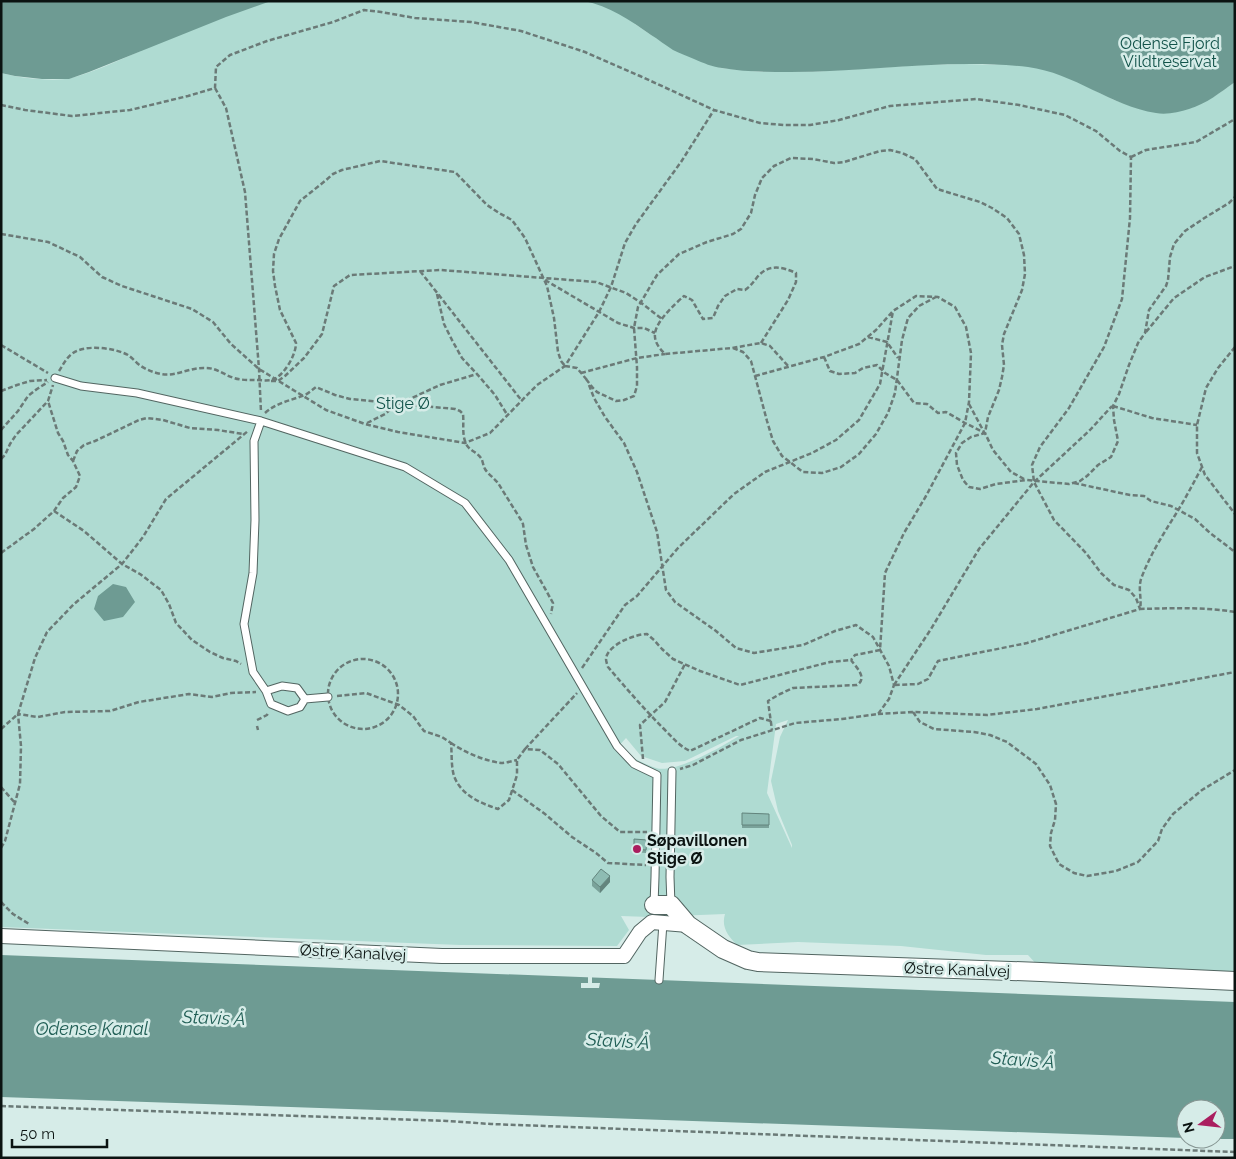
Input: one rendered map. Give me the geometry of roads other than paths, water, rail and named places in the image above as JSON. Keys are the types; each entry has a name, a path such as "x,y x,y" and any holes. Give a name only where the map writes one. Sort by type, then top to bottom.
{"street":[{"path":"654,905 672,905"},
{"name":"Østre Kanalvej","path":"672,905 688,925 723,949 748,960 758,962 1235,981"},
{"path":"657,923 688,925"},
{"name":"Østre Kanalvej","path":"1,936 442,956 624,956 640,932 657,923"}],"lane":[{"path":"55,378 81,386 137,393 261,421 405,467 465,503 509,560 617,746 634,764 657,775 654,905 657,923 660,980"},
{"path":"261,421 254,441 253,573 244,624 254,672 266,691 271,704 288,711 300,707 305,699"},
{"path":"266,691 282,686 298,688 305,699"},
{"path":"305,699 328,697"},
{"path":"672,771 670,876 672,905"}],"water":[{"path":"1,1 271,1 69,79 42,79 1,73"},
{"name":"Odense Fjord Vildtreservat","path":"584,1 1235,1 1235,82 1195,107 1164,114 1123,104 1077,82 1045,70 1028,67 969,64 790,72 731,69 708,65 675,51 619,14 602,6"},
{"path":"113,584 126,587 135,602 123,617 104,621 94,609 98,596"},
{"name":"Odense Kanal","path":"1,955 1235,1002 1235,1139 1226,1139 1226,1099 1176,1099 1176,1138 1,1097"}],"place":[{"name":"Søpavillonen Stige Ø","path":"637,849"}],"park label":[{"name":"Stige Ø","path":"403,403"}],"water label":[{"name":"Stavis Å","path":"214,1018"},
{"name":"Stavis Å","path":"618,1041"},
{"name":"Stavis Å","path":"1023,1060"}]}
